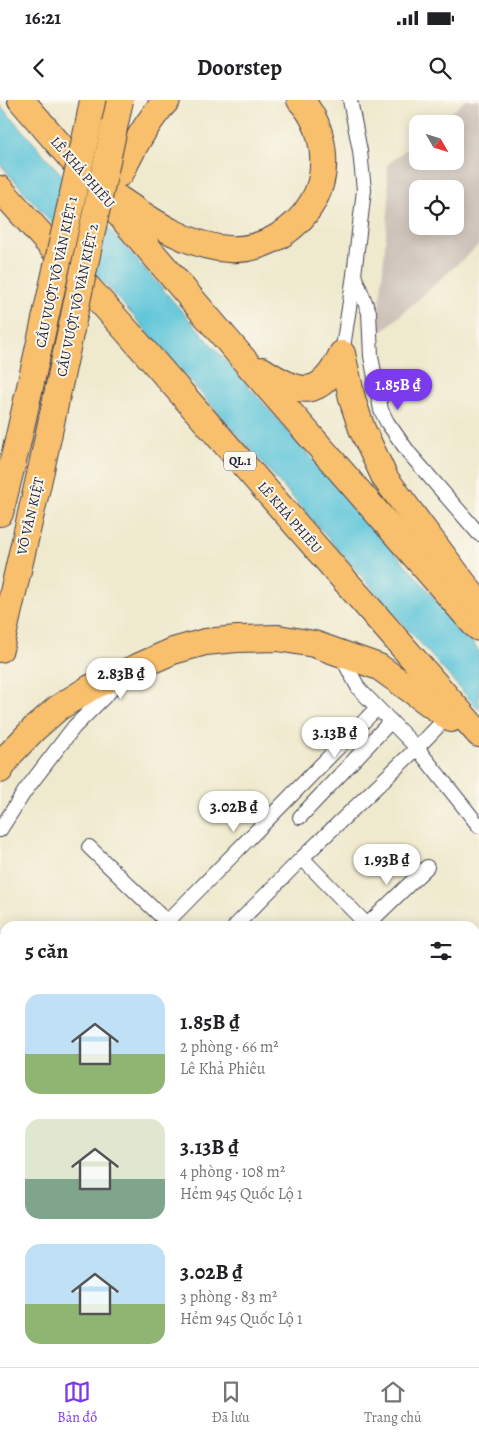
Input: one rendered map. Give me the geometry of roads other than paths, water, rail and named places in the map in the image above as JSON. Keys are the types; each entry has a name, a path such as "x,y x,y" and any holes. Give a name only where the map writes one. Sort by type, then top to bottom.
{"highway":[{"name":"LÊ KHẢ PHIÊU","path":"21,100 239,354 479,628"},
{"name":"CẦU VƯỢT VÕ VĂN KIỆT 2","path":"40,470 120,100"},
{"path":"40,470 100,232 121,173 130,154 154,114 167,100"},
{"path":"91,181 143,215 190,240 211,247 231,250 261,244 281,236 296,223 313,202 322,174 322,141 317,125 306,106 300,100"},
{"name":"CẦU VƯỢT VÕ VĂN KIỆT 1","path":"0,513 91,107"},
{"name":"LÊ KHẢ PHIÊU","path":"0,189 126,330 479,734"},
{"path":"239,354 285,384 300,389 313,388 321,384 335,370 342,354"},
{"path":"342,354 353,402 362,429 385,478 479,604"},
{"name":"VÕ VĂN KIỆT","path":"0,649 40,470"},
{"path":"0,770 12,753 34,729 58,708 84,704 90,688 173,651 205,642 237,639 278,638 314,644 379,667 479,740"}],"street":[{"path":"342,354 364,190 360,151 350,100"},
{"path":"354,275 369,312 371,356 381,410 386,422 409,453 479,534"},
{"path":"339,653 359,689 417,748 479,826"},
{"path":"0,830 24,791 74,727 84,704"},
{"path":"168,921 377,708"},
{"path":"240,921 448,716"},
{"path":"300,817 391,721"},
{"path":"89,847 166,921"},
{"path":"302,858 363,921"},
{"path":"373,921 427,867"}],"water":[{"path":"0,105 421,582 479,651 479,710 0,164"}]}
